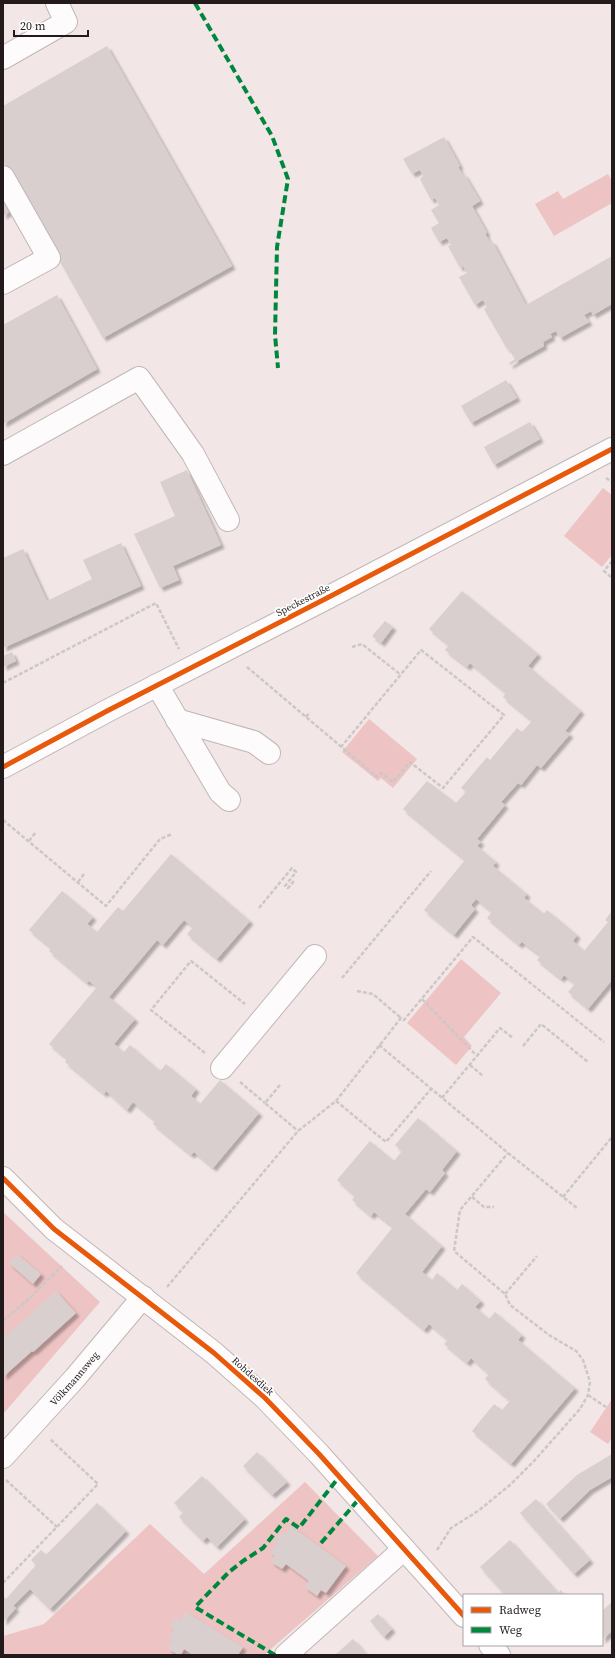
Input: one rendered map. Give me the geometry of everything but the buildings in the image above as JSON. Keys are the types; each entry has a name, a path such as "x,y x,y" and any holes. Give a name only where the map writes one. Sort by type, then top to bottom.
{"street":[{"path":"3,58 66,22 57,3"},
{"path":"3,177 49,258 3,283"},
{"path":"3,454 139,378 193,454 228,520"},
{"name":"Speckestraße","path":"3,767 107,710 189,669 612,449"},
{"path":"157,685 220,792 229,800"},
{"path":"177,720 254,742 269,753"},
{"path":"222,1068 315,956"},
{"name":"Rohdesdiek","path":"3,1178 54,1229 214,1353 265,1398 319,1454 463,1615"},
{"name":"Völkmannsweg","path":"3,1457 148,1301"},
{"path":"286,1655 404,1549"},
{"path":"491,1646 499,1655"}],"path":[{"path":"612,562 604,571 612,578"},
{"path":"3,683 156,603 189,669"},
{"path":"352,647 362,644 401,675"},
{"path":"246,667 306,717 341,747 377,777 381,772 393,782 410,762 443,788 504,715 422,650 341,747"},
{"path":"306,717 310,712"},
{"path":"3,820 106,906 160,839 172,834"},
{"path":"29,841 36,832"},
{"path":"259,908 292,868 296,872 285,886 288,888 294,881"},
{"path":"342,978 431,871"},
{"path":"78,882 84,874"},
{"path":"357,991 373,994 404,1020 473,937 604,1042"},
{"path":"263,1019 191,961 151,1010 298,1131"},
{"path":"422,999 477,1056"},
{"path":"148,1301 298,1131 336,1101 401,1018"},
{"path":"523,1046 541,1024 588,1062"},
{"path":"442,1098 500,1028 513,1038"},
{"path":"379,1045 430,1089 577,1208"},
{"path":"470,1065 483,1076"},
{"path":"265,1103 280,1085"},
{"path":"336,1101 386,1142 430,1089"},
{"path":"563,1197 612,1137"},
{"path":"423,1570 451,1528 478,1511 510,1485 534,1461 580,1409 588,1395 590,1382 583,1360 576,1351 549,1335 510,1304 505,1294 454,1251 460,1210 508,1153"},
{"path":"472,1197 484,1207 494,1207"},
{"path":"3,1321 30,1298 80,1248"},
{"path":"505,1294 537,1256"},
{"path":"588,1395 606,1408"},
{"path":"3,1583 98,1484 33,1424"},
{"path":"3,1477 57,1527"}],"shaded area":[{"path":"608,174 612,181 612,203 554,236 535,204 558,191 563,199"},
{"path":"603,488 612,495 612,555 602,567 564,536"},
{"path":"369,719 417,759 393,788 381,778 378,781 342,752"},
{"path":"461,959 501,993 464,1037 472,1046 456,1065 407,1023"},
{"path":"3,1212 100,1302 3,1414"},
{"path":"612,1399 612,1438 608,1444 590,1432"},
{"path":"305,1482 378,1556 264,1655 3,1655 3,1636 44,1624 150,1524 204,1574"}],"marked path":[{"path":"195,3 272,136 288,179 277,247 275,335 278,368"},
{"path":"275,1655 195,1607 229,1572 263,1548 286,1519 299,1528 339,1477"},
{"path":"321,1543 359,1499"}],"cycle path":[{"path":"3,767 107,711 612,449"},
{"path":"3,1178 54,1229 214,1353 265,1398 319,1454 463,1615"}]}
